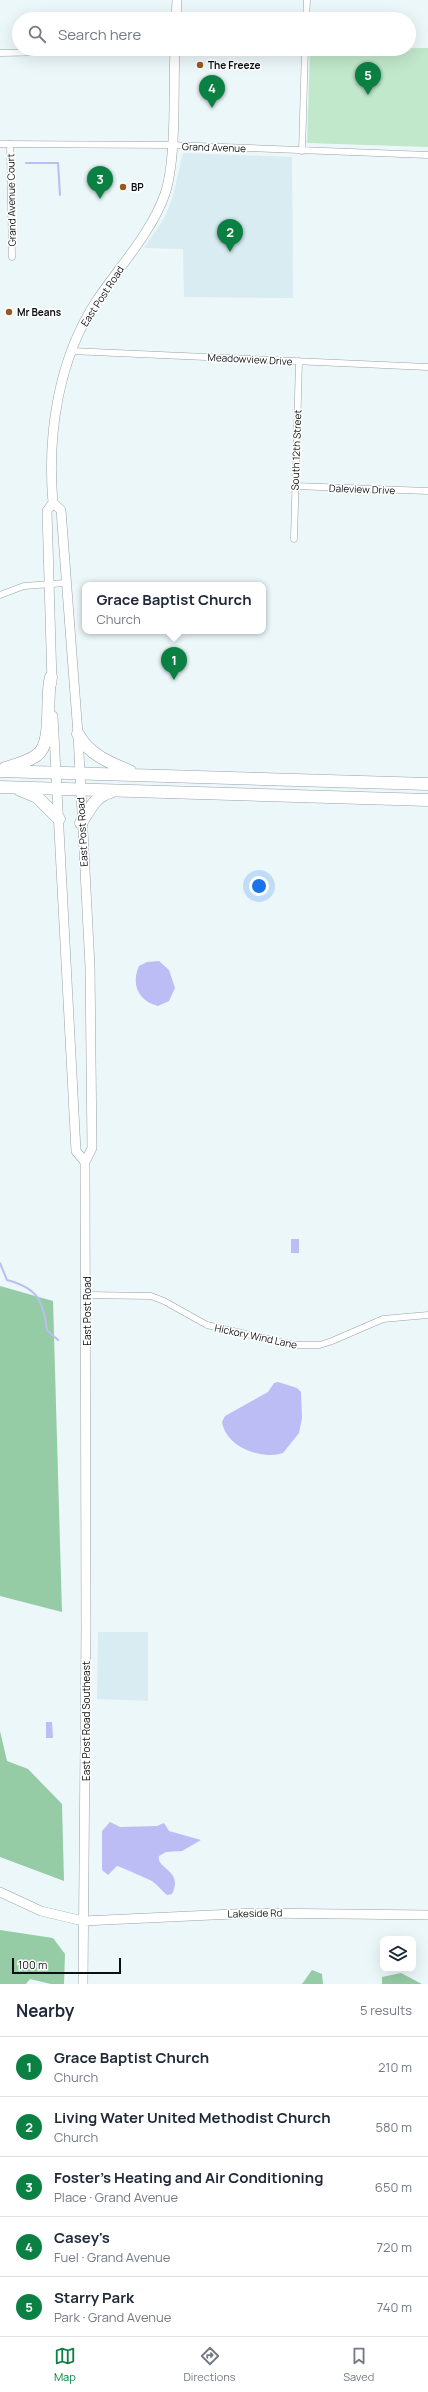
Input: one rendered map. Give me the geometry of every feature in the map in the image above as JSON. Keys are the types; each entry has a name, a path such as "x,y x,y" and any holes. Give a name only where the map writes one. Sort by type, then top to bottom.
{"highway":[{"path":"0,770 38,755 44,744 48,721 48,688 52,677"},
{"path":"78,734 83,745 103,758 139,774"},
{"path":"0,770 428,784"},
{"path":"0,787 428,800"},
{"path":"14,787 37,797 59,819"},
{"path":"81,822 101,795 116,790"}],"main road":[{"path":"176,12 177,0"},
{"name":"East Post Road","path":"85,1162 76,1151 56,772 48,584 47,511 53,504 51,462 54,423 60,385 71,351 96,302 156,213 165,192 171,145 175,56"},
{"name":"East Post Road","path":"53,504 61,510 65,584 78,734 81,822 90,967 92,1148 85,1162 86,1459"},
{"name":"East Post Road Southeast","path":"83,1984 86,1459"},
{"name":"Lakeside Rd","path":"0,1892 42,1912 83,1921 236,1913 352,1912 428,1915"}],"street":[{"path":"306,0 306,12"},
{"path":"0,53 12,53"},
{"path":"302,150 305,56"},
{"name":"Grand Avenue","path":"0,144 171,145 428,155"},
{"name":"Grand Avenue Court","path":"10,144 12,257"},
{"name":"Meadowview Drive","path":"71,351 428,367"},
{"name":"South 12th Street","path":"294,539 299,362"},
{"name":"Daleview Drive","path":"295,486 428,491"},
{"path":"0,595 15,588 48,584 65,584"},
{"name":"Hickory Wind Lane","path":"86,1295 151,1296 164,1301 207,1325 294,1345 320,1345 383,1319 428,1315"}],"shaded area":[{"path":"183,153 292,157 293,298 184,297 183,249 144,248 165,217 173,196"},
{"path":"98,1632 148,1632 148,1701 97,1699"}],"green space":[{"path":"416,48 428,48 428,147 307,143 310,56 416,56"},
{"path":"0,1286 53,1301 62,1612 0,1596"},
{"path":"0,1731 7,1761 28,1769 62,1804 64,1881 0,1857"},
{"path":"0,1930 53,1938 65,1954 64,1984 51,1984 30,1979 26,1984 0,1984"},
{"path":"312,1970 322,1974 323,1984 302,1984"},
{"path":"401,1973 422,1984 382,1984 382,1977"}],"water":[{"path":"159,961 169,970 175,988 169,1001 158,1006 151,1004 141,996 136,985 136,979 139,966 147,962"},
{"path":"291,1239 299,1239 299,1253 291,1253"},
{"path":"278,1382 297,1388 301,1392 302,1418 299,1433 283,1453 274,1455 255,1453 237,1445 225,1431 222,1422 225,1416 268,1392 274,1383"},
{"path":"46,1722 52,1722 53,1738 46,1738"},
{"path":"110,1822 120,1827 157,1826 164,1823 169,1831 201,1840 182,1851 166,1852 159,1856 161,1864 169,1871 175,1880 175,1886 172,1894 167,1895 152,1881 117,1866 108,1875 102,1870 102,1831"}],"waterway":[{"path":"26,163 58,163 60,195"},
{"path":"0,1263 7,1280 26,1287 37,1297 41,1304 47,1330 58,1340"}],"place":[{"name":"The Freeze","path":"200,65"},
{"name":"Starry Park","path":"368,95"},
{"name":"Casey's","path":"212,108"},
{"name":"BP","path":"123,187"},
{"name":"Foster's Heating and Air Conditioning","path":"100,199"},
{"name":"Living Water United Methodist Church","path":"230,252"},
{"name":"Mr Beans","path":"9,312"},
{"name":"Grace Baptist Church","path":"174,680"}]}
